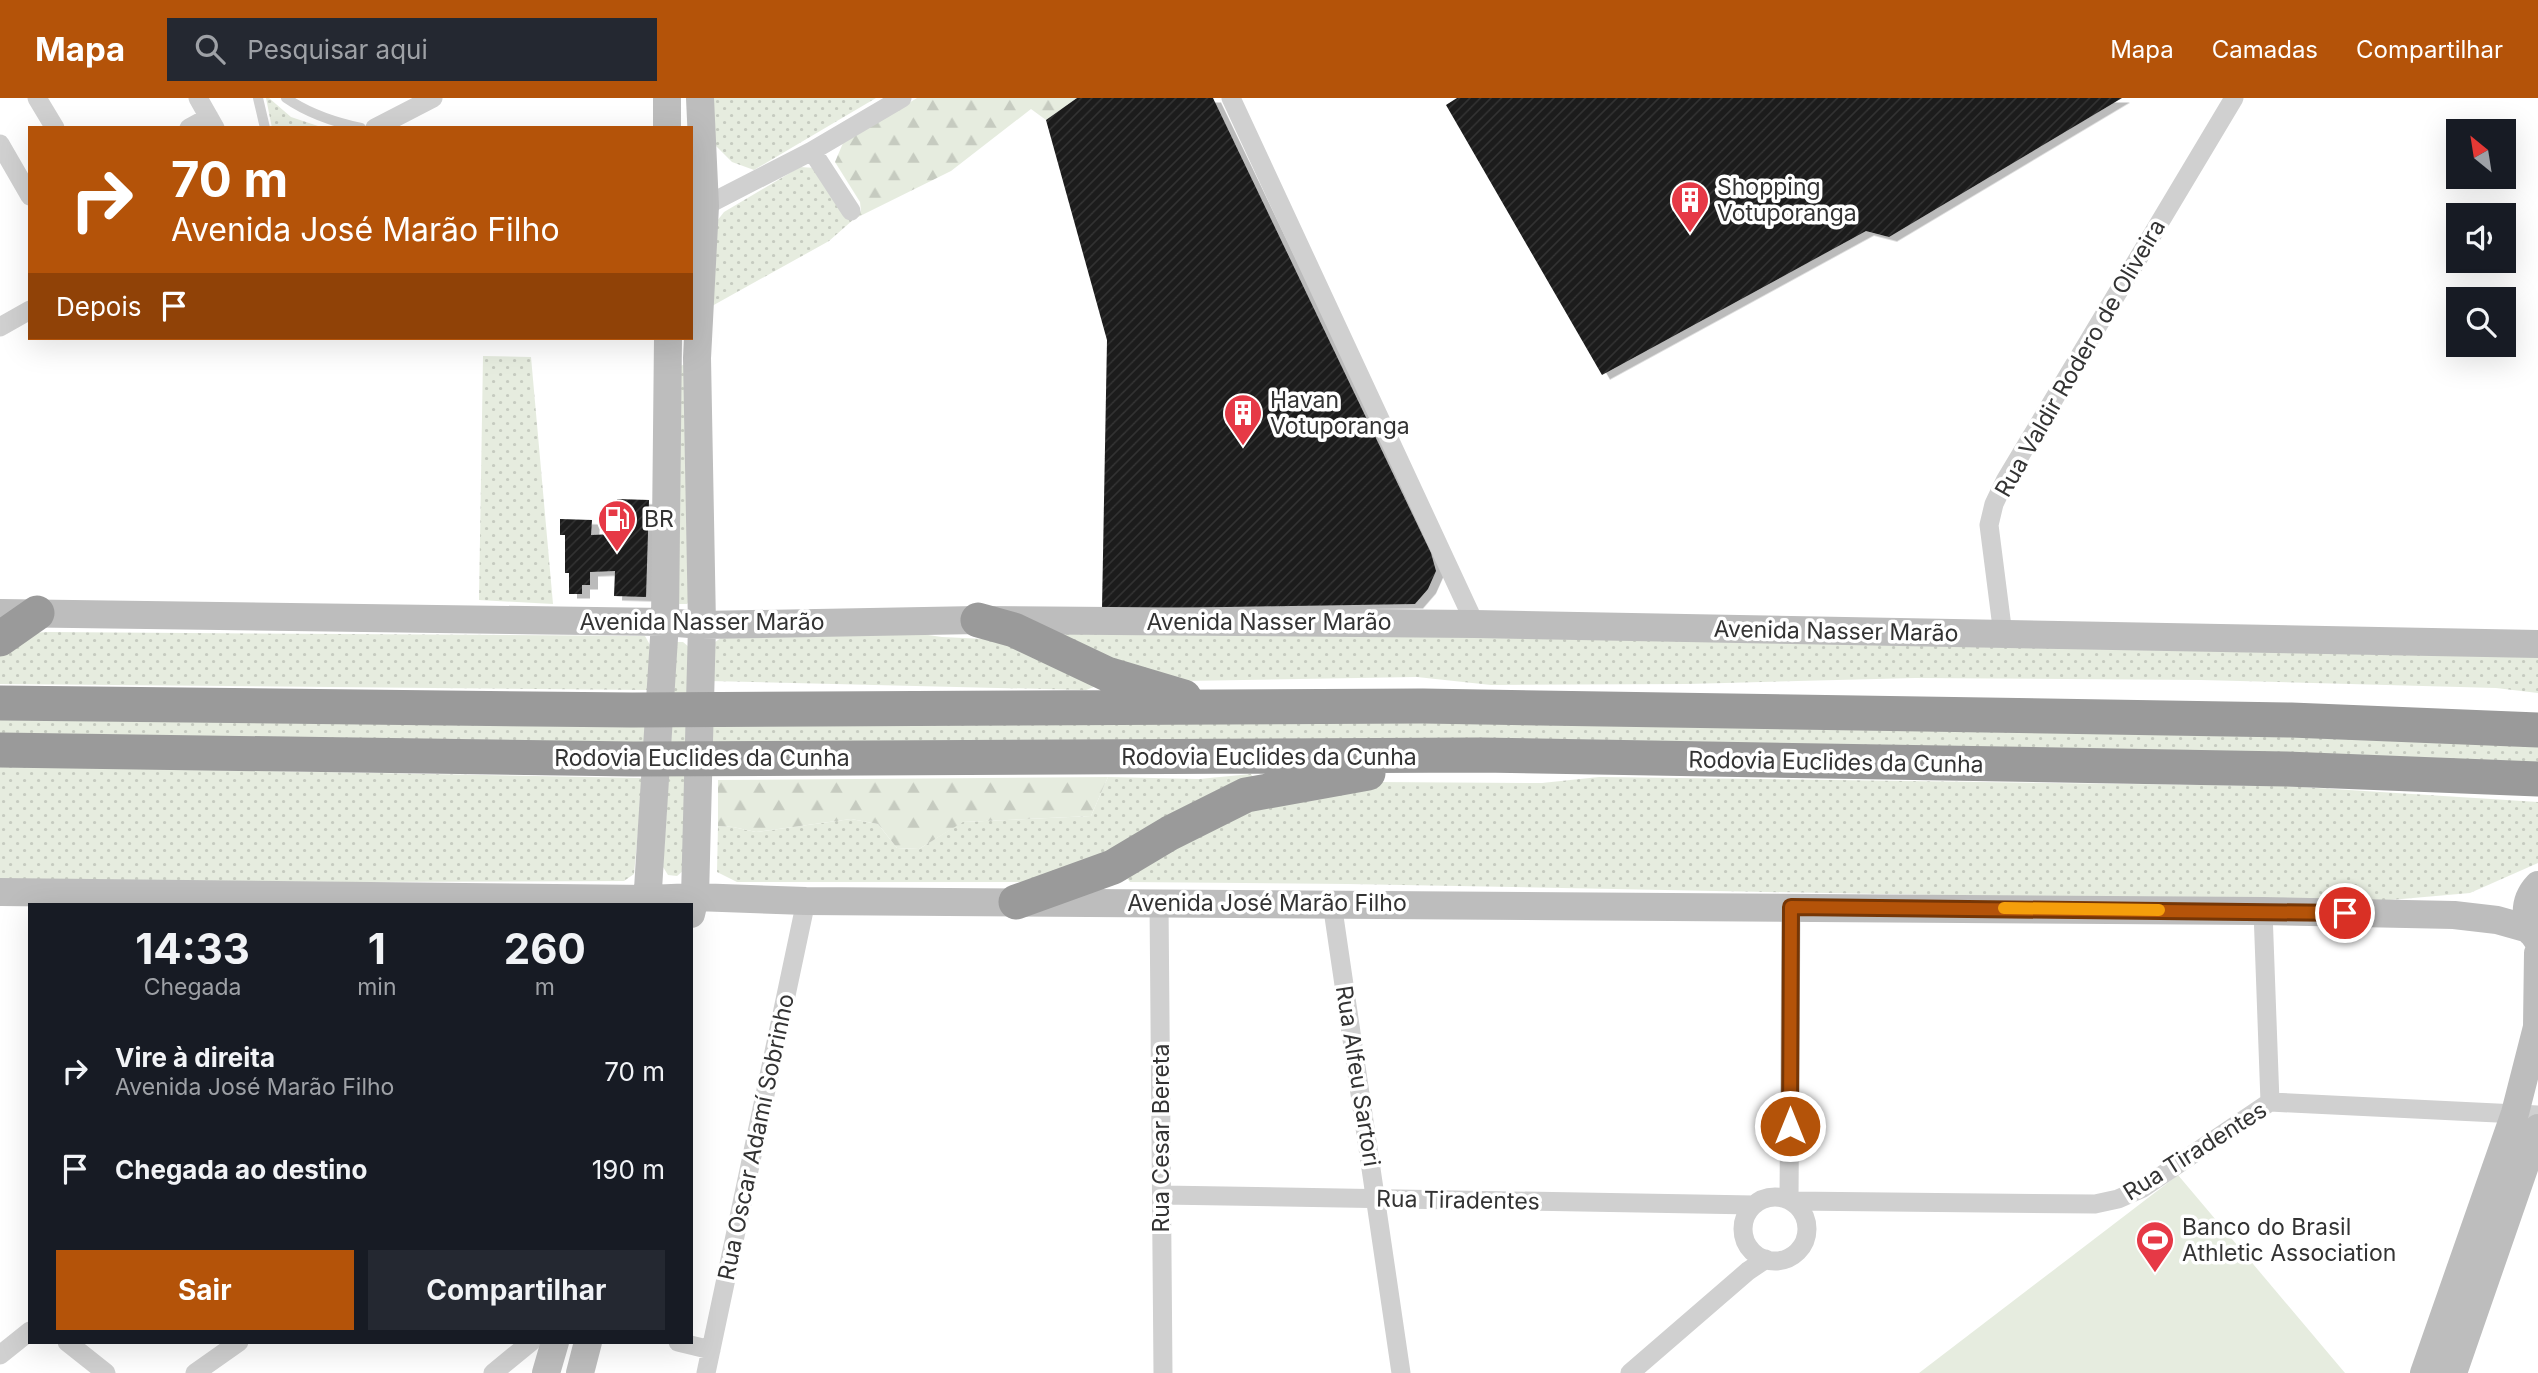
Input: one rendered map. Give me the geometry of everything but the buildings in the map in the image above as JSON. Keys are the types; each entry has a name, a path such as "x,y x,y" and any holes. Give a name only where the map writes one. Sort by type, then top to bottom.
{"highway":[{"path":"0,639 37,613"},
{"path":"978,620 1014,630 1107,674 1221,708"},
{"path":"0,703 632,710 1423,706 2291,720 2538,730"},
{"name":"Rodovia Euclides da Cunha","path":"0,750 633,760 1481,755 2286,769 2538,779"},
{"path":"1016,902 1113,867 1170,833 1246,795 1339,777 1481,755"}],"main road":[{"path":"667,98 667,126"},
{"path":"693,905 702,625 697,358 705,206 700,98"},
{"path":"647,902 665,622 668,347 697,358"},
{"name":"Avenida Nasser Marão","path":"0,613 665,622 702,625 978,620 1475,624 2538,644"},
{"path":"2424,1373 2452,1333 2530,1119 2537,1027 2536,942 2526,911 2528,900 2538,885"},
{"name":"Avenida José Marão Filho","path":"0,892 647,902"},
{"name":"Avenida José Marão Filho","path":"693,905 806,901 1159,902 2263,911 2454,915 2497,920 2529,929 2536,942"},
{"path":"2452,1333 2453,1373"},
{"path":"546,1373 554,1344"},
{"path":"580,1373 587,1344"}],"street":[{"path":"37,98 54,126"},
{"path":"198,98 212,122"},
{"path":"379,126 433,98"},
{"path":"705,206 812,151 902,98"},
{"path":"1231,98 1475,624"},
{"name":"Rua Valdir Rodero de Oliveira","path":"2003,635 1989,524 1994,504 2005,481 2234,98"},
{"path":"0,144 28,193"},
{"path":"812,151 851,211"},
{"path":"0,327 28,311"},
{"name":"Rua Oscar Adamí Sobrinho","path":"706,1373 806,901"},
{"name":"Rua Cesar Bereta","path":"1159,902 1163,1373"},
{"name":"Rua Alfeu Sartori","path":"1332,903 1401,1373"},
{"path":"1786,1195 1754,1205 1745,1218 1745,1240 1754,1253 1766,1259 1785,1259 1800,1249 1806,1223 1803,1214 1786,1195 1791,907"},
{"path":"2263,911 2270,1101"},
{"name":"Rua Tiradentes","path":"1786,1195 2095,1204 2118,1199 2143,1188 2270,1101 2530,1119"},
{"name":"Rua Tiradentes","path":"1162,1195 1754,1205"},
{"path":"1748,1271 1749,1247"},
{"path":"1630,1373 1748,1271 1766,1259"},
{"path":"0,1355 28,1333"},
{"path":"70,1344 106,1373"},
{"path":"195,1373 236,1344"},
{"path":"493,1373 529,1344"},
{"path":"686,1344 711,1350"}],"lane":[{"path":"258,98 265,126"},
{"path":"286,98 303,110 351,126"}],"green space":[{"path":"266,98 291,117 318,126 272,126"},
{"path":"710,98 876,98 754,170 732,162 710,140"},
{"path":"917,98 1077,98 1046,120 1031,109 951,171 854,219 861,211 860,202 835,162 843,143"},
{"path":"800,167 816,168 854,219 829,241 712,306 713,226 724,212"},
{"path":"483,356 531,357 553,604 479,600"},
{"path":"682,365 688,366 691,598 687,604 676,604 675,371"},
{"path":"1154,629 2538,653 2538,693 2496,688 2201,680 1915,678 1688,684 1491,685 1417,677 1185,681 1111,670 1054,637 1069,633"},
{"path":"900,631 985,639 1016,648 1099,685 1086,690 709,681 711,645 722,637"},
{"path":"31,633 645,636 650,645 651,690 0,684 0,647"},
{"path":"677,642 683,642 689,647 684,870 677,876 668,875 663,867"},
{"path":"0,712 648,725 646,746 0,739"},
{"path":"1223,716 2538,739 2538,767 707,748 706,723"},
{"path":"0,766 643,778 634,874 624,881 0,880"},
{"path":"1251,774 1256,782 1169,826 1031,882 737,882 717,872 718,826 756,832 851,819 878,824 897,848 919,849 962,822 1091,816 1108,777 1199,779"},
{"path":"1108,777 1091,816 963,822 919,849 897,848 878,824 851,819 756,832 718,826 718,780"},
{"path":"1599,777 2285,786 2538,802 2538,863 2470,893 2356,903 1130,882 1125,875 1251,800 1375,782 1542,783"},
{"name":"Banco do Brasil Athletic Association","path":"2178,1175 2345,1373 1919,1373"}],"slow traffic":[{"path":"2004,908 2159,910"}],"place":[{"name":"Shopping Votuporanga","path":"1690,234"},
{"name":"Havan Votuporanga","path":"1243,447"},
{"name":"BR","path":"617,553"},
{"name":"Banco do Brasil Athletic Association","path":"2155,1274"}],"route":[{"path":"1790,1126 1791,907 2345,913"}]}
